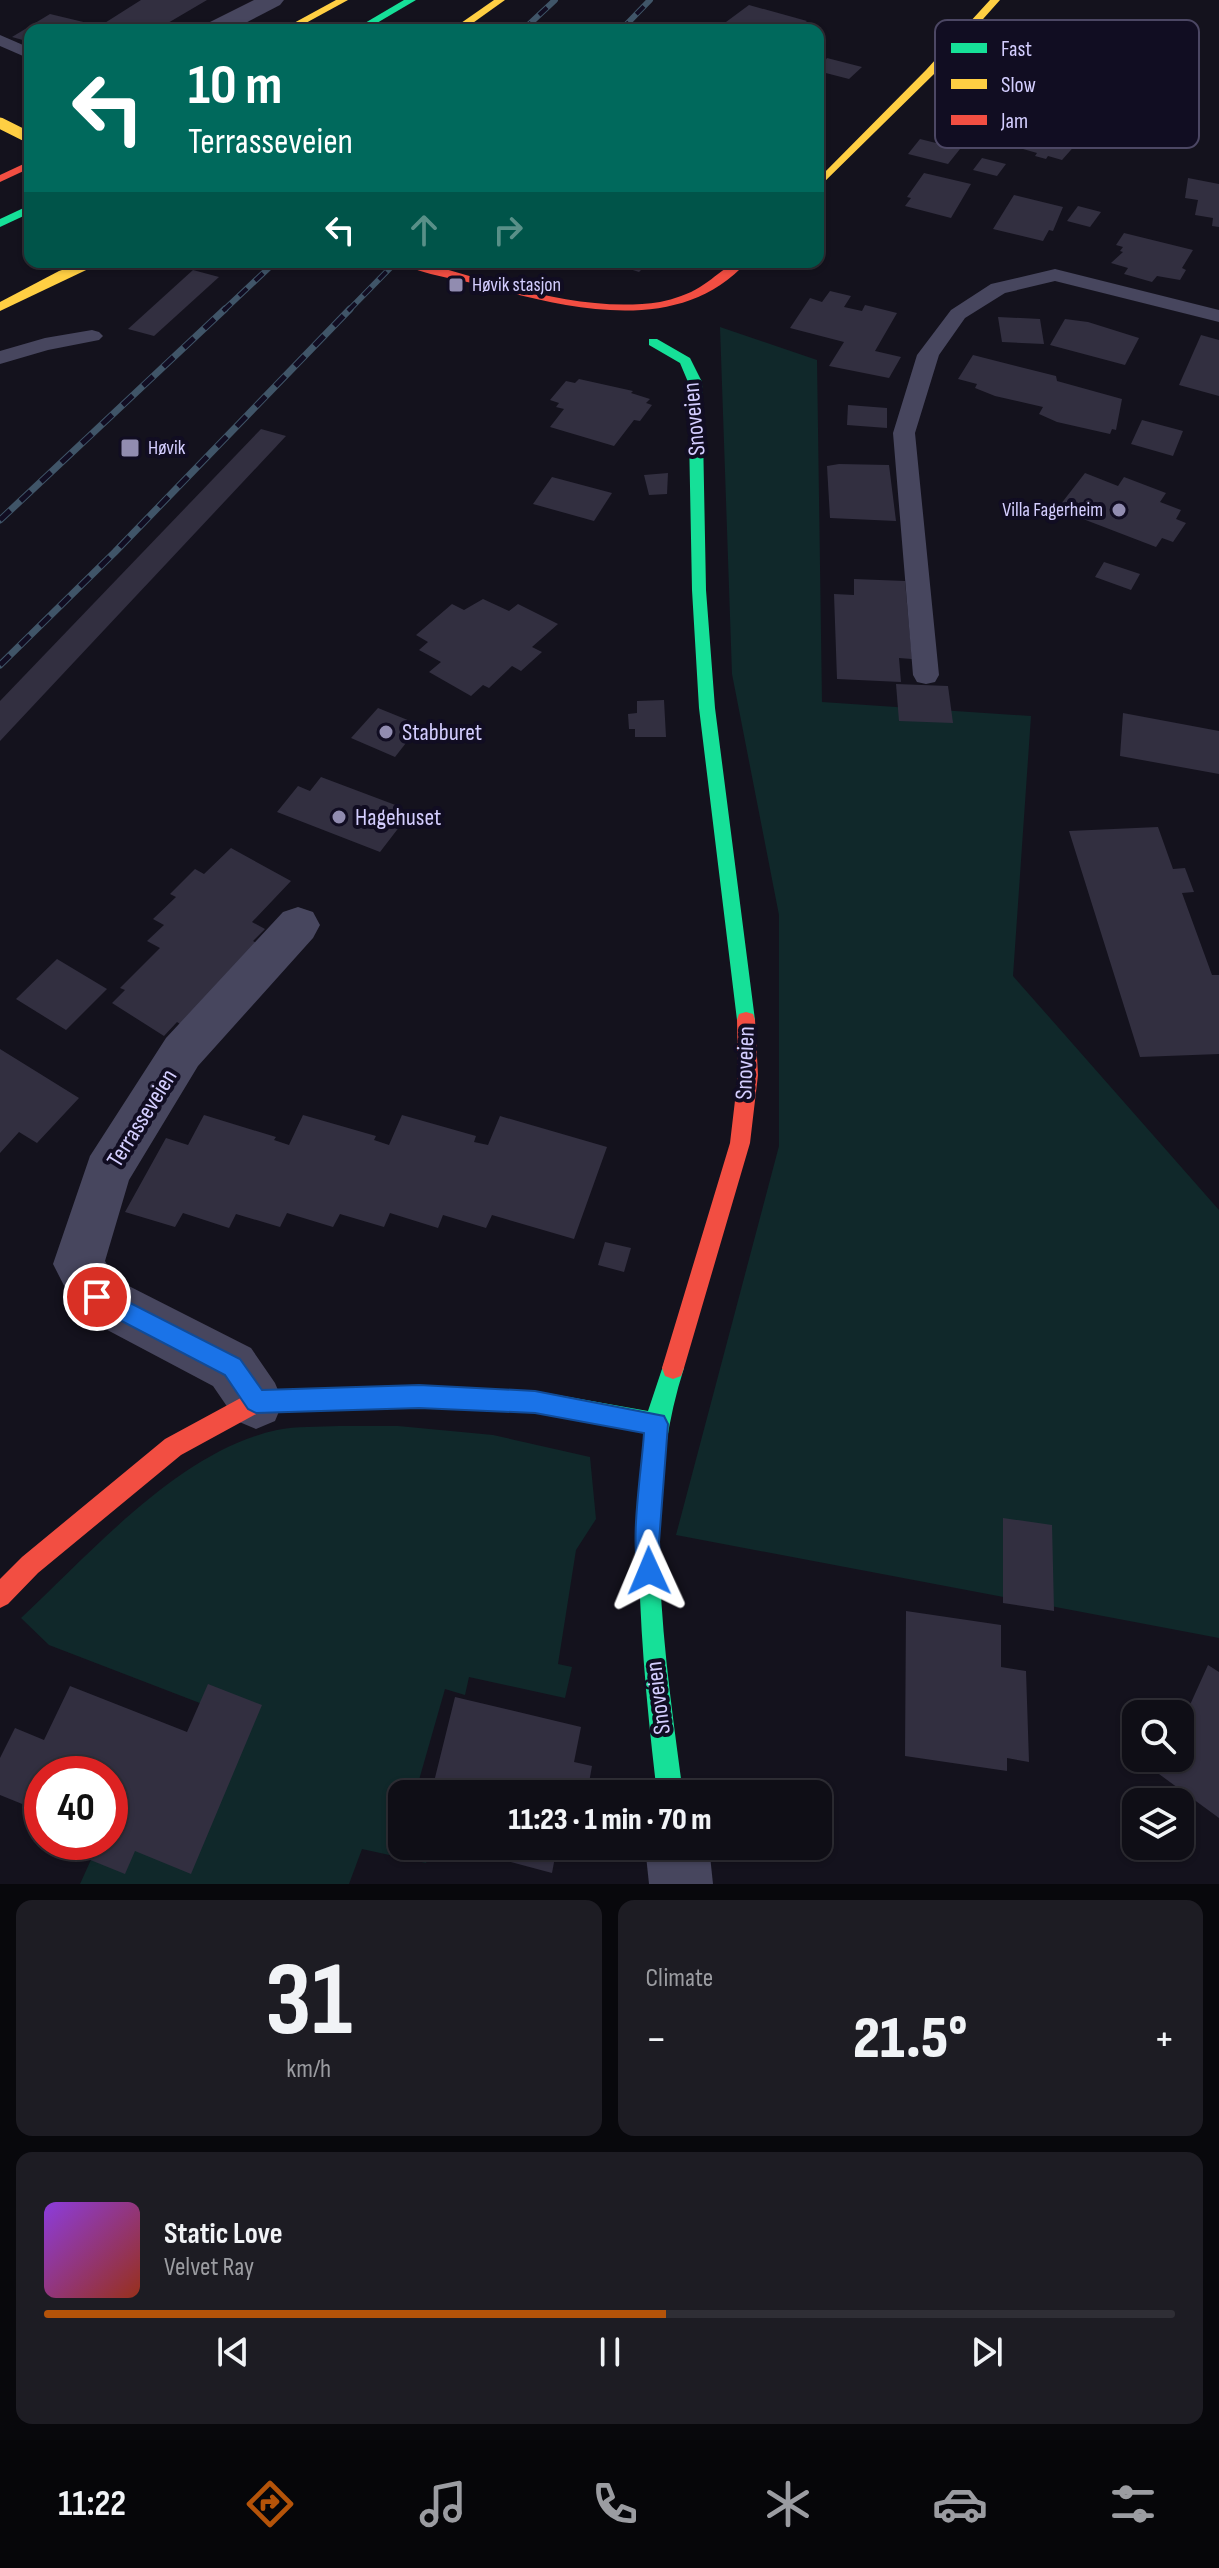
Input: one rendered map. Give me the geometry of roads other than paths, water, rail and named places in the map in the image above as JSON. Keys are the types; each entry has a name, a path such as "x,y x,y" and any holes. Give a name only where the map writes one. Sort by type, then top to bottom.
{"main road":[{"path":"297,24 343,0"},
{"path":"369,24 411,0"},
{"path":"465,24 500,0"},
{"path":"977,20 995,0"},
{"path":"824,179 935,66"},
{"path":"0,123 23,134"},
{"path":"0,179 24,167"},
{"path":"0,224 24,211"},
{"path":"0,307 70,268"},
{"path":"430,268 598,309 645,309 693,298 733,268"},
{"name":"Snoveien","path":"653,342 685,361 695,382 699,590 707,708 746,1006 748,1075 740,1143 656,1424 648,1542 653,1658 668,1780"},
{"path":"0,1596 30,1565 173,1447 256,1402 419,1396 535,1402 656,1424"}],"street":[{"path":"225,24 272,0"},
{"name":"Terrasseveien","path":"256,1402 232,1367 97,1297 79,1264 107,1172 182,1052 298,925"},
{"path":"678,1860 681,1884"}],"lane":[{"path":"0,40 24,51"},
{"path":"926,675 904,433 928,355 958,314 998,288 1055,275 1219,316"},
{"path":"0,358 45,344 92,336"}],"railway":[{"path":"529,24 555,0"},
{"path":"627,24 650,0"},
{"path":"223,311 269,268"},
{"path":"348,311 390,268"},
{"path":"0,520 225,309"},
{"path":"0,665 115,552 350,309"}],"place":[{"name":"Høvik stasjon","path":"456,285"},
{"name":"Høvik","path":"130,448"},
{"name":"Villa Fagerheim","path":"1119,510"},
{"name":"Stabburet","path":"386,732"},
{"name":"Hagehuset","path":"339,817"}]}
